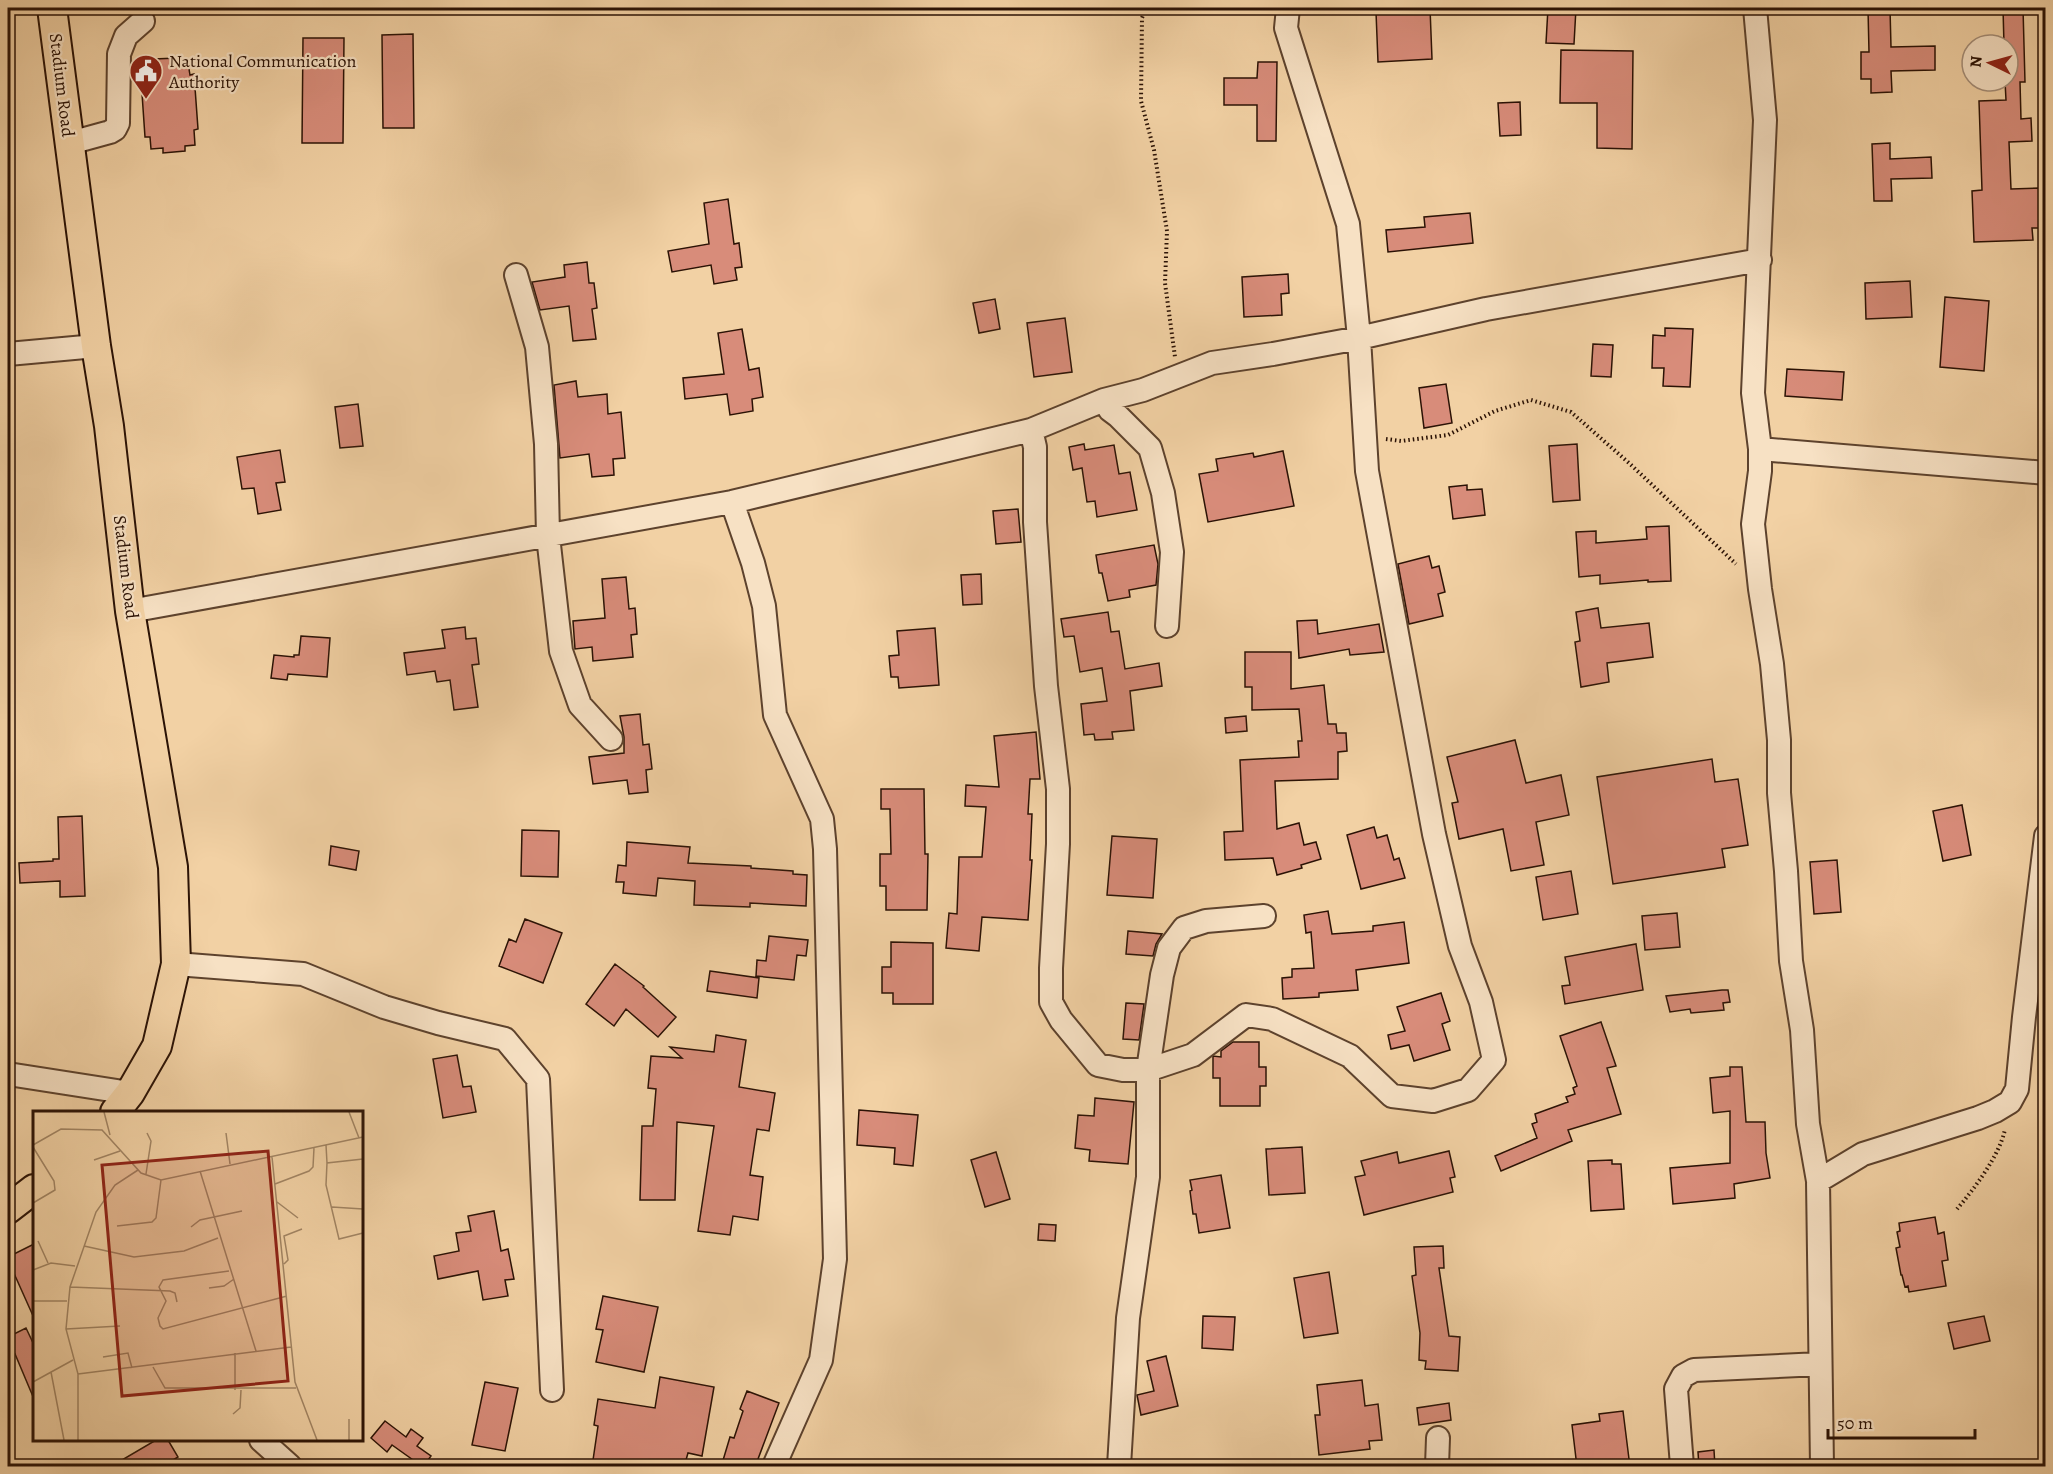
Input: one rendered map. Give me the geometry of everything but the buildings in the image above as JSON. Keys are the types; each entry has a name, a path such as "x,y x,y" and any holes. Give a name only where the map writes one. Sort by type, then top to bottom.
{"main road":[{"name":"Stadium Road","path":"52,8 96,346 109,426 130,610 173,867 176,964 158,1046 123,1103"},
{"path":"8,1209 33,1190"}],"street":[{"path":"1032,430 1035,447 1035,522 1045,662 1058,789 1058,844 1051,1002 1061,1020 1098,1065 1123,1070 1148,1070 1193,1055 1246,1015 1272,1019 1350,1056 1392,1096 1433,1101 1468,1090 1494,1060 1481,1002 1460,946 1434,834 1367,471 1359,338 1348,224 1286,28 1288,8"},
{"path":"1755,8 1766,120 1753,393 1760,449 1754,524 1779,740 1779,794 1791,962 1802,1030 1808,1124 1818,1181 1822,1467"},
{"path":"70,143 115,129 118,123 119,54 126,36 143,21"},
{"path":"130,610 732,502 1032,430 1104,399 1143,390 1212,363 1359,338 1486,309 1760,260"},
{"path":"516,275 537,347 546,444 548,536 561,651 580,705 611,739"},
{"path":"8,354 96,346"},
{"path":"1104,399 1110,410 1150,448 1163,493 1172,552 1167,626"},
{"path":"1760,449 2046,473"},
{"path":"732,502 753,563 764,606 775,715 822,819 825,849 835,1259 821,1360 774,1467"},
{"path":"1818,1181 1863,1154 1978,1118 2010,1102 2018,1089 2024,1017 2046,836"},
{"path":"1119,1467 1128,1318 1148,1177 1148,1070 1162,975 1169,948 1184,928 1206,921 1264,916"},
{"path":"176,964 303,974 384,1007 505,1039 537,1079 552,1390"},
{"path":"8,1074 123,1103"},
{"path":"1682,1467 1676,1389 1683,1376 1694,1370 1820,1365"},
{"path":"1437,1467 1438,1438"},
{"path":"262,1441 290,1467"}],"path":[{"path":"1146,8 1142,18 1142,101 1154,150 1167,231 1165,283 1177,375"},
{"path":"1364,436 1401,441 1448,435 1495,411 1531,400 1571,412 1754,580 1760,590"},
{"path":"1957,1209 1975,1188 2003,1138 2010,1102"}],"place":[{"name":"National Communication Authority","path":"146,100"}]}
